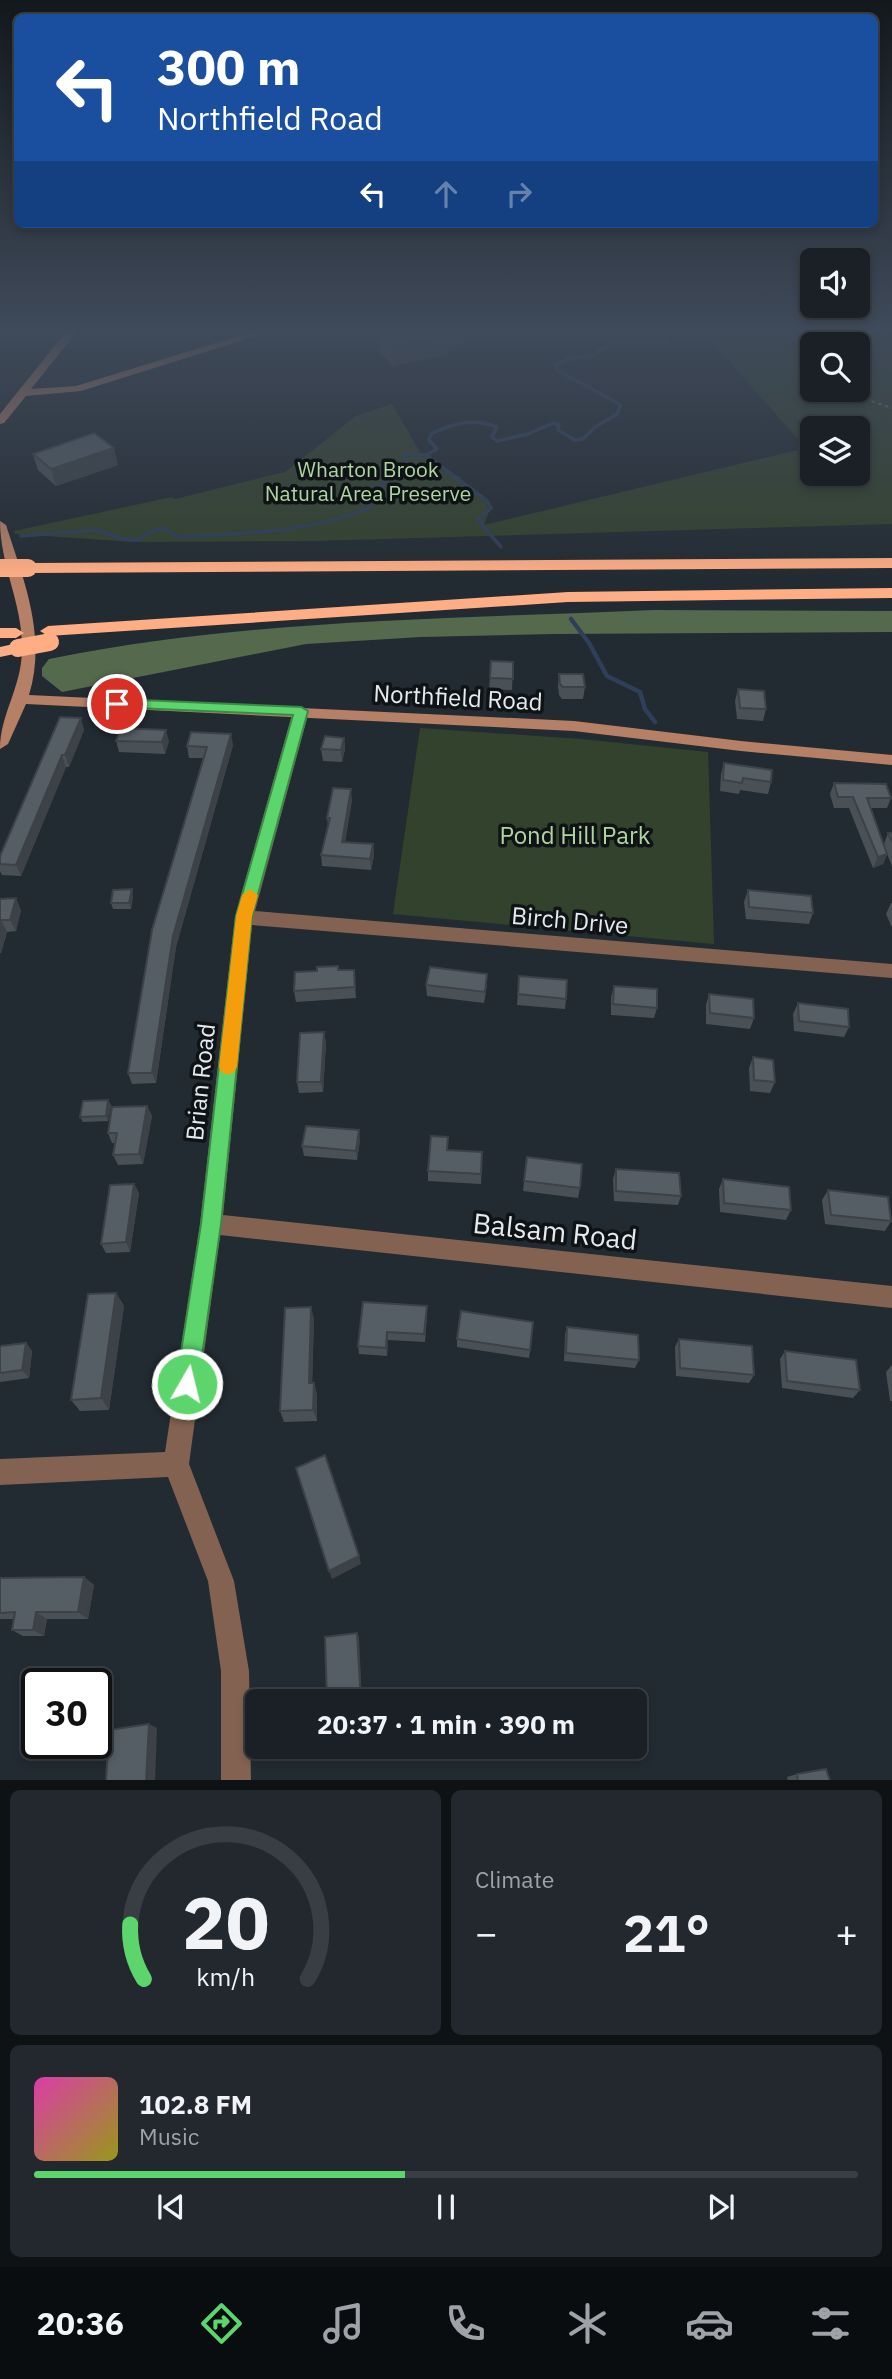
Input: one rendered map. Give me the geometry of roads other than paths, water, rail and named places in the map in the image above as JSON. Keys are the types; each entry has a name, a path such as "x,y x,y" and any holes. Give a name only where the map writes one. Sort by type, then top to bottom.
{"highway":[{"path":"0,559 55,567 892,563"},
{"path":"0,568 27,565"},
{"path":"0,652 11,638 568,597 892,593"}],"street":[{"path":"0,525 27,624 30,659 20,699 0,744"},
{"name":"Northfield Road","path":"20,699 574,726 741,746 892,760"},
{"name":"Brian Road","path":"176,1464 211,1224 244,916 301,711"},
{"name":"Birch Drive","path":"244,916 892,971"},
{"name":"Balsam Road","path":"211,1224 892,1297"},
{"path":"0,1472 176,1464 220,1581 235,1671 236,1780"}],"waterway":[{"path":"21,536 97,530 124,539 138,540 148,533 164,528 177,537 300,527 348,516 371,507 360,500 363,493 408,468 404,458 406,454 426,455 437,449 429,440 431,434 447,427 471,422 488,424 497,427 492,437 497,441 528,434 553,423 559,425 558,430 575,440 583,439 595,427 618,412"},
{"path":"427,456 486,500 491,508 478,520 501,547"},
{"path":"571,619 589,643 607,676 640,692 645,709 655,722"}],"park label":[{"name":"Wharton Brook Natural Area Preserve","path":"368,481"},
{"name":"Pond Hill Park","path":"575,835"}]}
